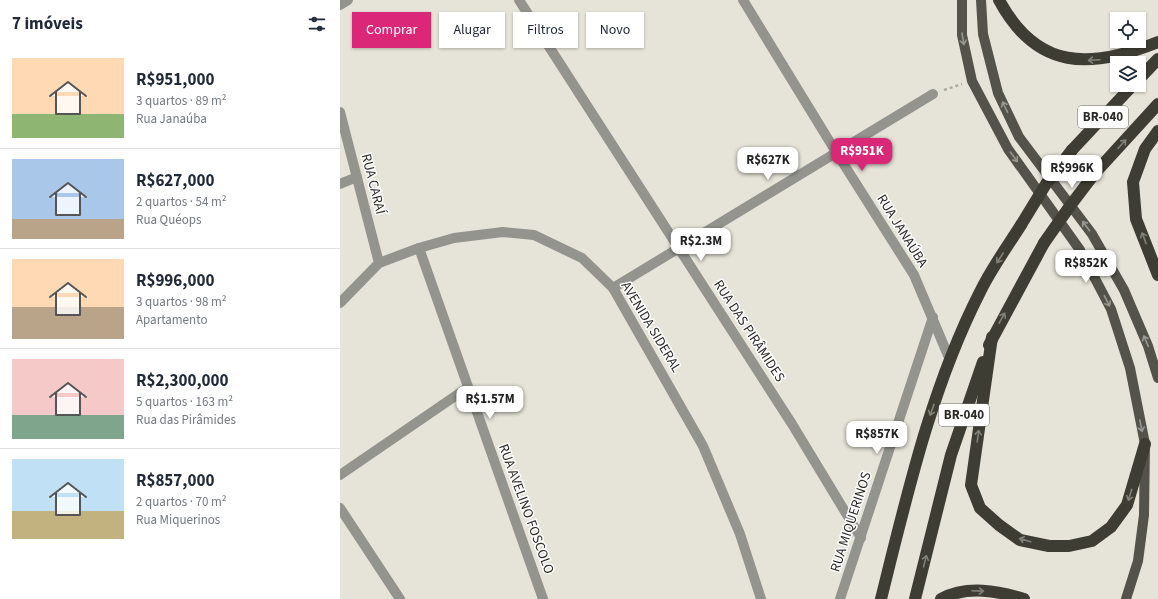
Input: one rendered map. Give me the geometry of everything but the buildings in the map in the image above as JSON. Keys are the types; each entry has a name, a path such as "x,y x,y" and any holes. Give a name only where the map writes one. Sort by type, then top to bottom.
{"highway":[{"path":"999,0 1004,10 1029,40 1057,56 1089,60 1103,59 1140,50 1158,42"},
{"path":"1146,72 1158,59"},
{"name":"BR-040","path":"881,599 923,435 950,360 980,291 1046,184 1072,150 1126,92"},
{"name":"BR-040","path":"915,599 951,455 992,337 1044,243 1070,206 1095,173 1158,104"},
{"path":"1158,131 1145,149 1133,182 1136,219 1158,275"},
{"path":"992,337 972,485 980,508 999,525 1020,540 1049,546 1069,546 1092,541 1111,527 1127,505 1145,444"},
{"path":"941,599 959,592 976,590 1024,599"}],"main road":[{"path":"962,0 962,35 972,81 1008,149 1080,250 1111,309 1130,368 1145,444 1144,514 1138,561 1126,599"},
{"path":"981,0 983,34 1001,100 1019,137 1092,234 1124,290 1148,346 1158,378"}],"street":[{"path":"340,4 348,0"},
{"name":"RUA DAS PIRÂMIDES","path":"519,0 792,424 861,538"},
{"name":"RUA JANAÚBA","path":"743,0 836,152 914,275 950,360"},
{"path":"613,288 933,94"},
{"name":"RUA CARAÍ","path":"340,112 379,263"},
{"path":"340,184 357,177"},
{"name":"AVENIDA SIDERAL","path":"340,303 379,263 419,248 454,238 503,232 534,235 582,258 613,288 703,446 740,534 761,599"},
{"name":"RUA AVELINO FOSCOLO","path":"419,248 467,388 543,599"},
{"name":"RUA MIQUERINOS","path":"840,599 933,317"},
{"path":"340,474 467,388"},
{"path":"340,508 400,599"}],"path":[{"path":"933,94 972,81"}]}
